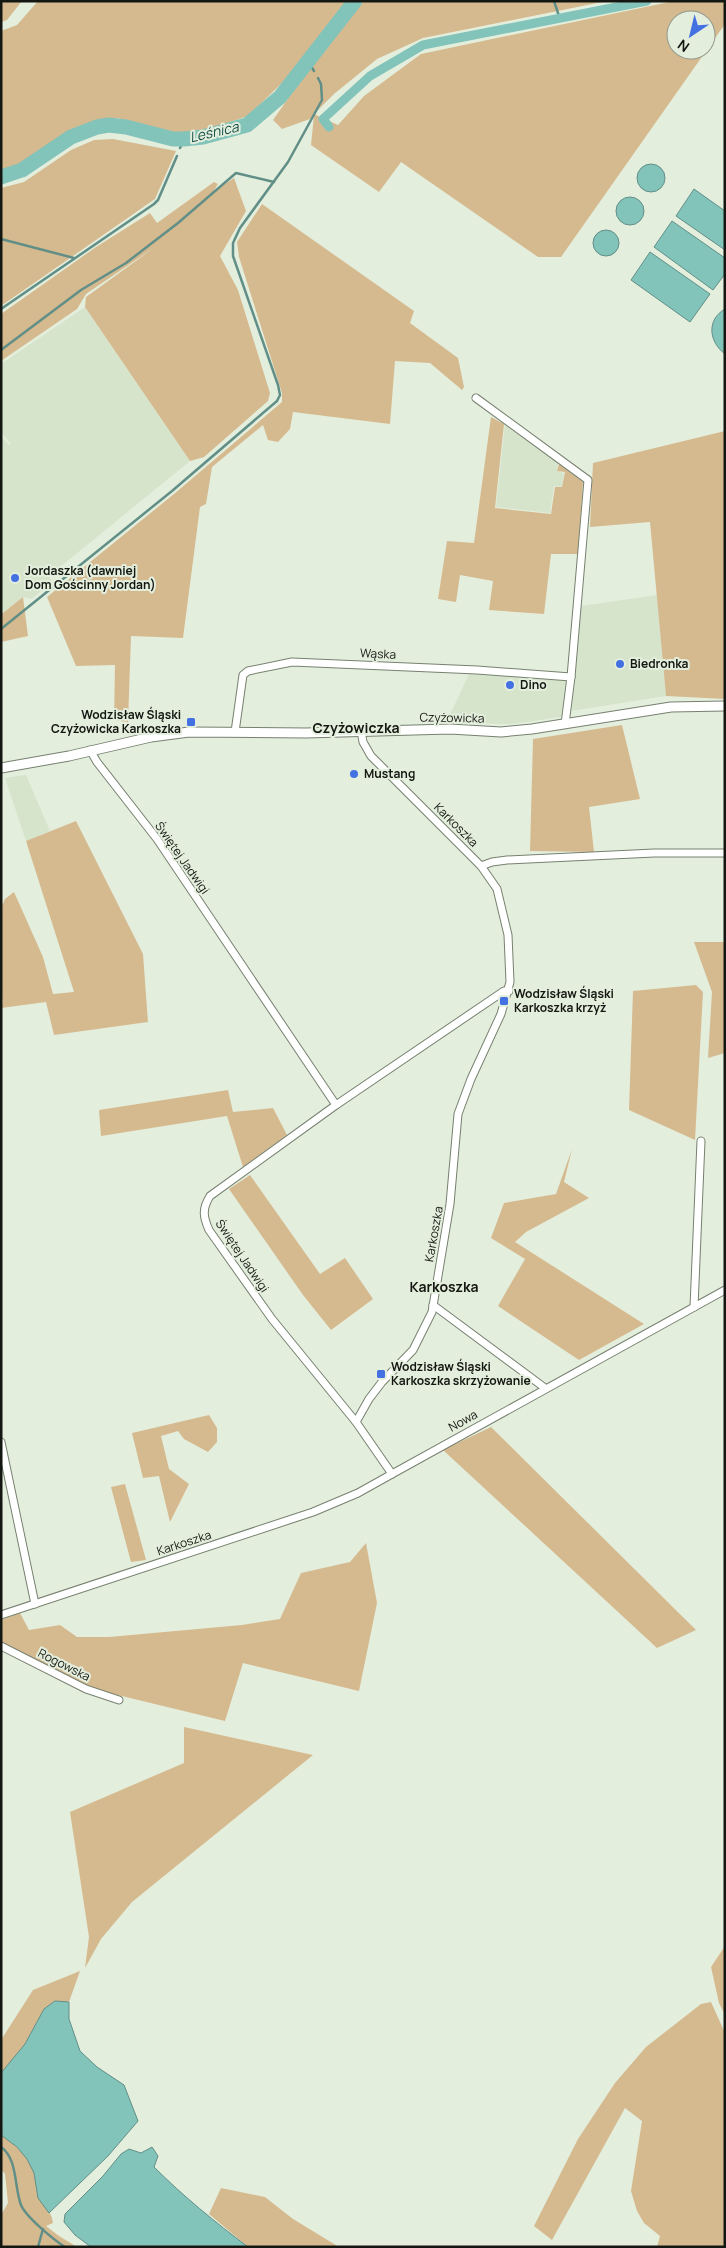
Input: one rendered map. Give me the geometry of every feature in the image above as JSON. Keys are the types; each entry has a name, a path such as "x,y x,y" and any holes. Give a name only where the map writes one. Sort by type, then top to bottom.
{"street":[{"path":"476,398 588,480 571,677 565,724"},
{"name":"Wąska","path":"235,732 243,675 248,671 292,662 477,670 571,677"},
{"name":"Czyżowicka","path":"1,768 151,737 189,732 306,733 450,729 501,732 671,707 725,706"},
{"name":"Karkoszka","path":"356,1422 369,1399 382,1382 413,1350 424,1331 433,1305 450,1204 458,1114 509,991 510,958 504,912 497,889 482,866 371,756 363,742 361,731"},
{"name":"Świętej Jadwigi","path":"90,750 97,762 157,839 336,1104"},
{"path":"482,866 492,862 507,860 654,853 725,853"},
{"name":"Świętej Jadwigi","path":"356,1422 272,1319 209,1230 204,1217 204,1206 210,1196 336,1104 504,991 509,991"},
{"path":"694,1307 701,1140"},
{"name":"Nowa","path":"392,1474 725,1290"},
{"path":"433,1305 546,1388"},
{"path":"356,1422 392,1474"},
{"path":"1,1442 35,1604"},
{"name":"Karkoszka","path":"1,1616 313,1512 358,1493 392,1474"},
{"name":"Rogowska","path":"1,1646 86,1689 119,1700"}],"shaded area":[{"path":"1,1 22,1 7,20 1,22"},
{"path":"38,1 348,1 282,83 248,116 189,136 172,134 117,118 92,122 58,139 25,165 1,172 1,31 17,25"},
{"path":"364,1 607,1 423,38 377,59 334,94 314,114 338,125 364,96 421,54 674,1 725,1 725,24 716,37 716,10 666,10 666,60 700,60 561,257 538,257 401,162 379,192 311,145 314,115 310,119 282,129 273,120 315,60"},
{"path":"113,139 176,151 155,199 1,306 1,188 24,182 71,150 94,140"},
{"path":"234,178 246,211 220,256 238,290 270,393 268,401 204,457 190,461 85,307 86,297 155,247 86,294 77,309 1,361 1,314 96,247 150,213 157,223 214,182 218,184 213,192"},
{"path":"262,204 414,311 410,323 458,358 464,387 462,390 430,363 395,361 390,424 293,412 290,429 278,442 268,440 263,425 212,467 206,504 200,507 183,638 131,636 128,722 114,720 115,665 76,666 47,597 174,494 282,402 282,393 239,257 237,242"},
{"path":"85,307 190,461 49,576 52,581 32,599 23,597 4,612 1,609 1,436 9,445 11,444 1,432 1,364"},
{"path":"491,417 504,424 495,508 551,514 555,487 562,487 565,472 557,471 559,464 583,482 578,554 551,554 544,614 489,610 493,581 460,575 456,602 438,599 447,541 474,543"},
{"path":"505,424 558,463 557,471 564,473 562,487 554,486 550,513 496,507"},
{"path":"725,431 725,699 666,696 650,522 590,527 593,463"},
{"path":"657,595 666,696 571,711 581,606"},
{"path":"23,597 28,636 1,642 1,611 3,613"},
{"path":"470,672 566,679 568,684 565,710 561,717 513,724 446,723"},
{"path":"622,725 640,799 589,807 594,852 530,851 533,739"},
{"path":"26,775 50,831 26,841 5,778"},
{"path":"76,821 143,954 148,1022 54,1035 46,1002 1,1008 1,1002 3,1002 1,993 1,908 5,899 14,892 43,957 53,994 74,992 26,841"},
{"path":"694,942 725,942 725,1053 708,1058 712,992"},
{"path":"696,985 703,992 695,1140 629,1110 633,991"},
{"path":"228,1090 233,1112 273,1108 287,1135 243,1167 227,1116 101,1136 99,1110"},
{"path":"572,1149 564,1182 589,1198 526,1232 515,1242 644,1324 579,1360 498,1306 525,1259 491,1238 504,1203 556,1194"},
{"path":"250,1175 320,1274 345,1258 373,1299 331,1330 303,1295 229,1189"},
{"path":"209,1415 217,1428 217,1442 208,1452 184,1439 178,1431 161,1436 169,1469 189,1484 170,1522 159,1476 143,1478 132,1433"},
{"path":"491,1427 696,1630 657,1648 443,1450"},
{"path":"125,1484 146,1560 131,1562 111,1487"},
{"path":"366,1543 377,1603 359,1691 243,1663 225,1721 97,1690 1,1642 1,1620 20,1613 29,1630 60,1625 77,1637 109,1637 242,1625 280,1619 301,1573 350,1562"},
{"path":"184,1727 313,1755 132,1902 101,1939 85,1968 89,1937 70,1812 184,1763"},
{"path":"725,1946 725,2015 719,2003 711,1967"},
{"path":"80,1971 69,2002 55,2001 44,2009 25,2044 1,2074 1,2040 33,1990"},
{"path":"711,2002 725,2033 725,2247 657,2247 660,2236 644,2223 637,2211 631,2191 642,2121 625,2108 552,2240 534,2226 578,2139 615,2083 646,2047 701,2004"},
{"path":"1,2135 21,2151 32,2167 39,2193 50,2212 53,2223 46,2226 77,2247 1,2247 1,2215 8,2203 5,2174 1,2169"},
{"path":"221,2188 265,2197 293,2219 339,2247 248,2247 209,2214"}],"water":[{"path":"651,164 661,168 665,178 661,188 651,192 641,188 637,178 641,168"},
{"path":"694,189 725,211 725,250 676,216"},
{"path":"630,197 640,201 644,211 640,221 630,225 620,221 616,211 620,201"},
{"path":"672,221 725,258 725,274 713,290 654,247"},
{"path":"606,230 615,234 619,243 615,252 606,256 597,252 593,243 597,234"},
{"path":"650,252 710,294 690,322 631,280"},
{"path":"725,309 725,354 713,337 712,325 719,314"},
{"path":"55,2001 69,2002 69,2019 80,2051 97,2067 124,2085 138,2121 108,2156 49,2213 38,2198 34,2173 27,2159 17,2147 1,2135 1,2073 25,2044 44,2009"},
{"path":"152,2147 158,2156 154,2167 223,2228 248,2247 91,2247 75,2235 64,2222 65,2214 103,2176 121,2154 129,2149 141,2153"}],"waterway":[{"name":"Leśnica","path":"1,177 22,170 71,137 97,127 109,125 126,127 173,139 184,139 203,137 247,125 280,97 355,1"},
{"path":"554,1 560,19"},
{"path":"329,127 323,119 370,76 423,45 647,1"},
{"path":"308,61 314,71"},
{"path":"1,629 172,491 277,401 280,395 278,385 233,256 233,243 240,228 288,162 322,100 321,84 318,78"},
{"path":"180,148 184,139"},
{"path":"1,309 154,204 158,200 177,156"},
{"path":"1,350 81,290 126,263 178,223 236,173 274,182"},
{"path":"1,239 74,258"},
{"path":"1,2147 6,2152 13,2166 19,2198 24,2210 41,2228 65,2247"},
{"path":"38,2247 43,2229"}],"place":[{"name":"Jordaszka (dawniej Dom Gościnny Jordan)","path":"15,578"},
{"name":"Biedronka","path":"620,664"},
{"name":"Dino","path":"510,685"},
{"name":"Wodzisław Śląski Czyżowicka Karkoszka","path":"191,722"},
{"name":"Mustang","path":"354,774"},
{"name":"Wodzisław Śląski Karkoszka krzyż","path":"504,1001"},
{"name":"Wodzisław Śląski Karkoszka skrzyżowanie","path":"381,1374"}],"district":[{"name":"Czyżowiczka","path":"356,728"},
{"name":"Karkoszka","path":"444,1287"}]}
